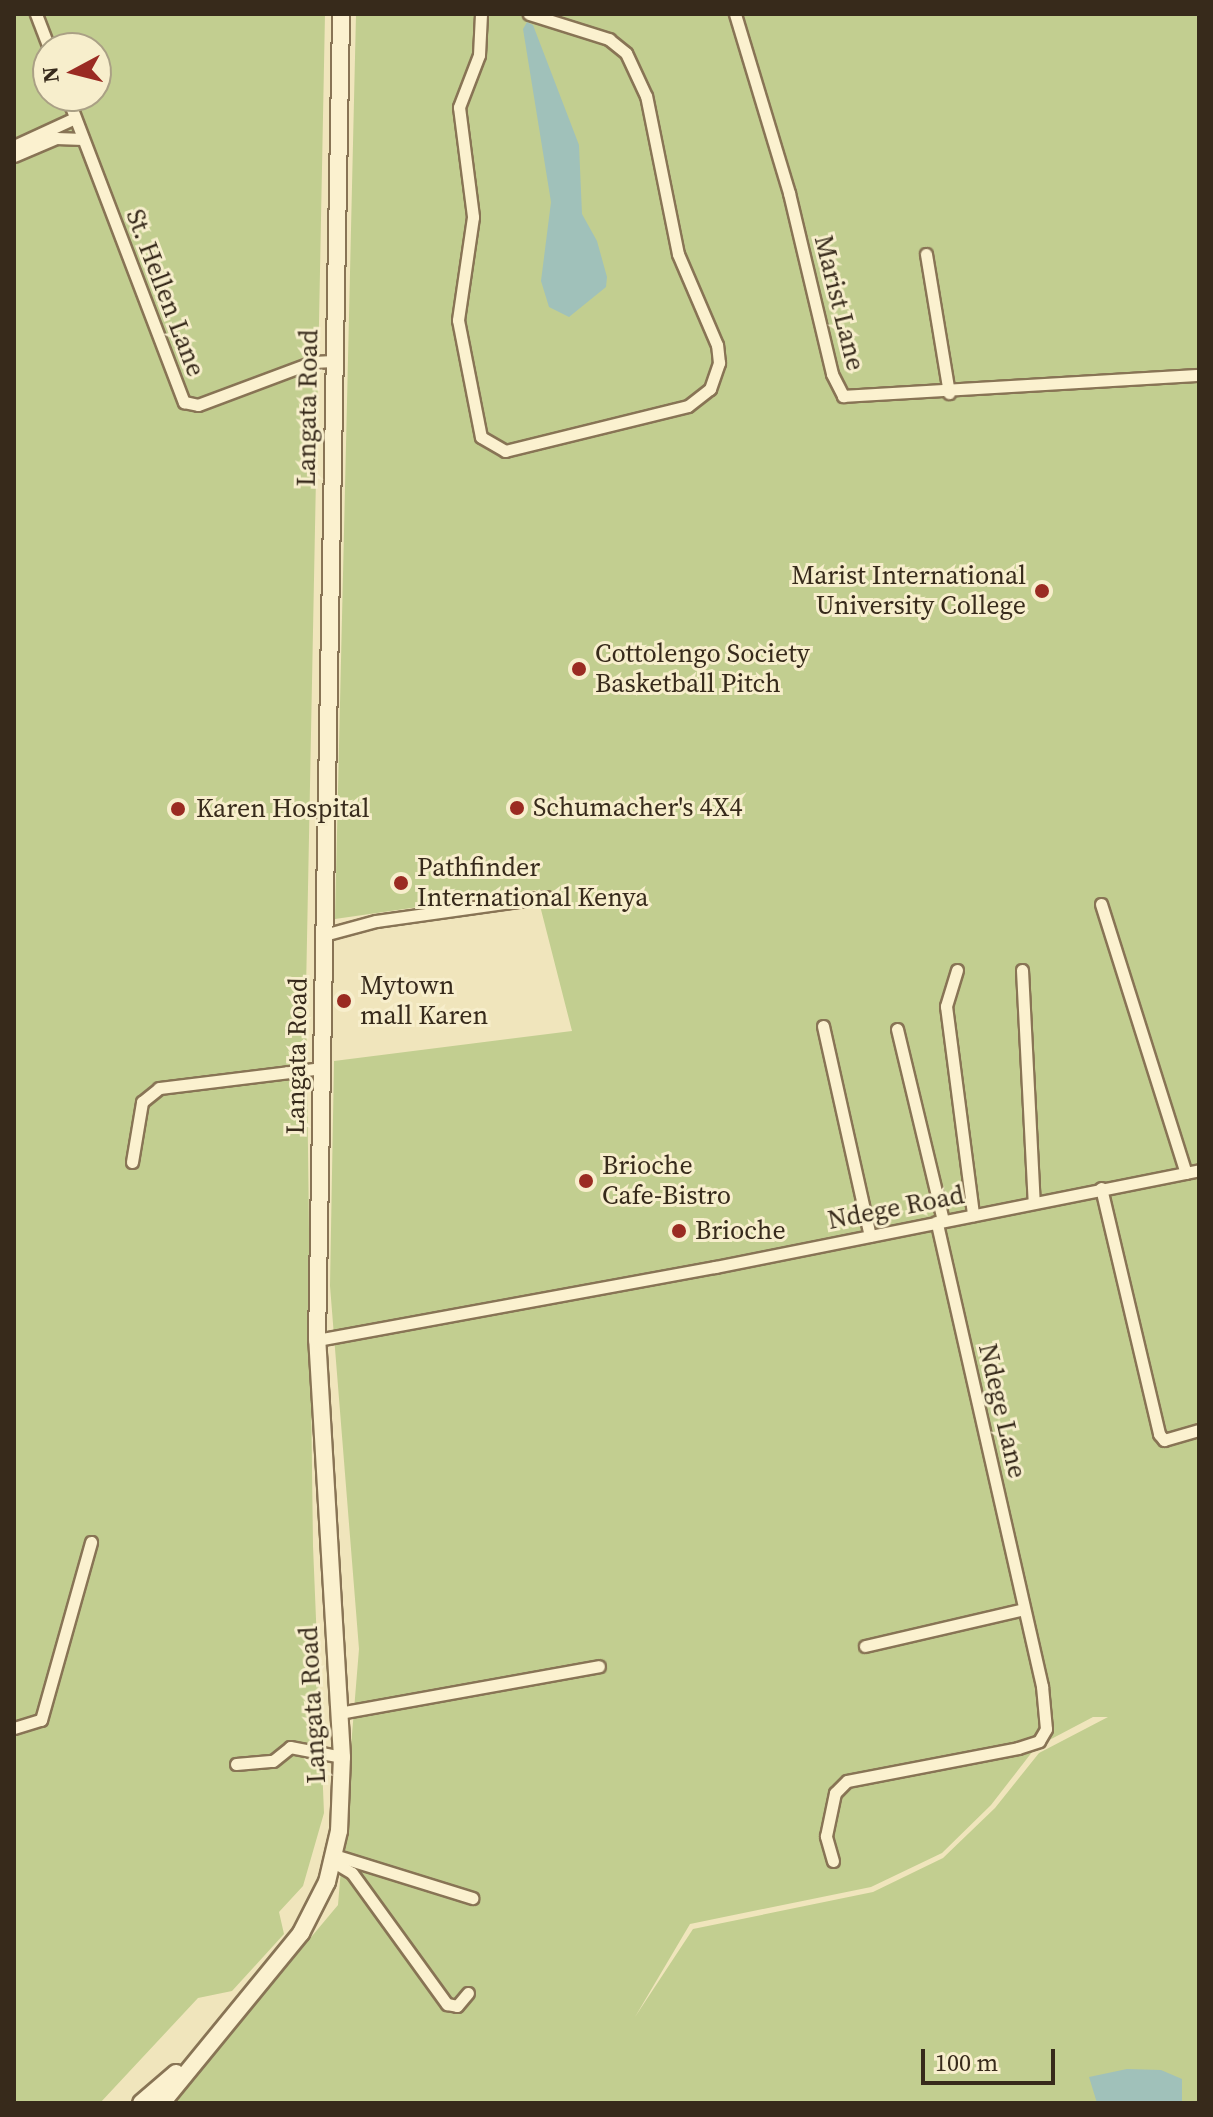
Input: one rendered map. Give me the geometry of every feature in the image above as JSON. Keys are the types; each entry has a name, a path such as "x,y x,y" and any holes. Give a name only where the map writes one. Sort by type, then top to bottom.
{"main road":[{"name":"Langata Road","path":"162,2103 198,2053 301,1933 319,1901 333,1858 342,1757 317,1340 341,14"},
{"name":"Langata Road","path":"141,2103 198,2053"}],"street":[{"path":"481,14 479,55 459,107 473,209 458,320 481,437 505,451 688,406 710,389 719,363 717,345 678,254 646,96 626,53 609,39 529,14"},
{"name":"Marist Lane","path":"735,14 789,193 839,392 862,398 1199,375"},
{"name":"St. Hellen Lane","path":"73,112 187,405 313,362 333,361"},
{"path":"14,146 75,118"},
{"path":"14,156 56,138 83,139"},
{"path":"926,254 949,393"},
{"path":"324,935 376,921 546,897"},
{"path":"1101,904 1186,1173"},
{"path":"957,970 946,1006 973,1215"},
{"path":"1022,970 1034,1203"},
{"path":"823,1026 870,1236"},
{"name":"Ndege Lane","path":"833,1861 826,1836 835,1793 847,1781 1018,1748 1043,1736 1048,1714 897,1029"},
{"path":"132,1162 142,1102 159,1088 321,1068"},
{"name":"Ndege Road","path":"317,1340 870,1236 1199,1170"},
{"path":"1101,1188 1159,1434 1164,1440 1199,1430"},
{"path":"14,1728 34,1726 46,1708 91,1542"},
{"path":"865,1646 1024,1609"},
{"path":"339,1713 599,1666"},
{"path":"236,1764 273,1761 290,1747 342,1757"},
{"path":"333,1858 472,1898"},
{"path":"333,1858 352,1873 447,2004 457,2006 468,1993"}],"green space":[{"path":"14,14 325,14 306,991 313,1546 324,1813 303,1886 279,1912 284,1934 232,1991 198,1998 100,2103 14,2103"},
{"path":"356,14 1199,14 1199,2103 172,2103 338,1905 359,1649 330,1286 334,1061 572,1031 536,890 335,919","holes":["1093,1717 1108,1717 1039,1753 995,1808 943,1858 873,1892 693,1929 635,2017 690,1924 871,1887 942,1853 991,1805 1036,1747"]}],"water":[{"path":"527,22 533,25 579,145 582,214 597,241 607,277 606,287 569,317 549,307 541,281 551,202 523,29"},
{"path":"1127,2069 1161,2070 1182,2079 1182,2103 1097,2103 1089,2077"}],"place":[{"name":"Marist International University College","path":"1042,591"},
{"name":"Cottolengo Society Basketball Pitch","path":"579,669"},
{"name":"Schumacher's 4X4","path":"517,808"},
{"name":"Karen Hospital","path":"178,809"},
{"name":"Pathfinder International Kenya","path":"401,883"},
{"name":"Mytown mall Karen","path":"344,1001"},
{"name":"Brioche Cafe-Bistro","path":"586,1181"},
{"name":"Brioche","path":"679,1231"}]}
